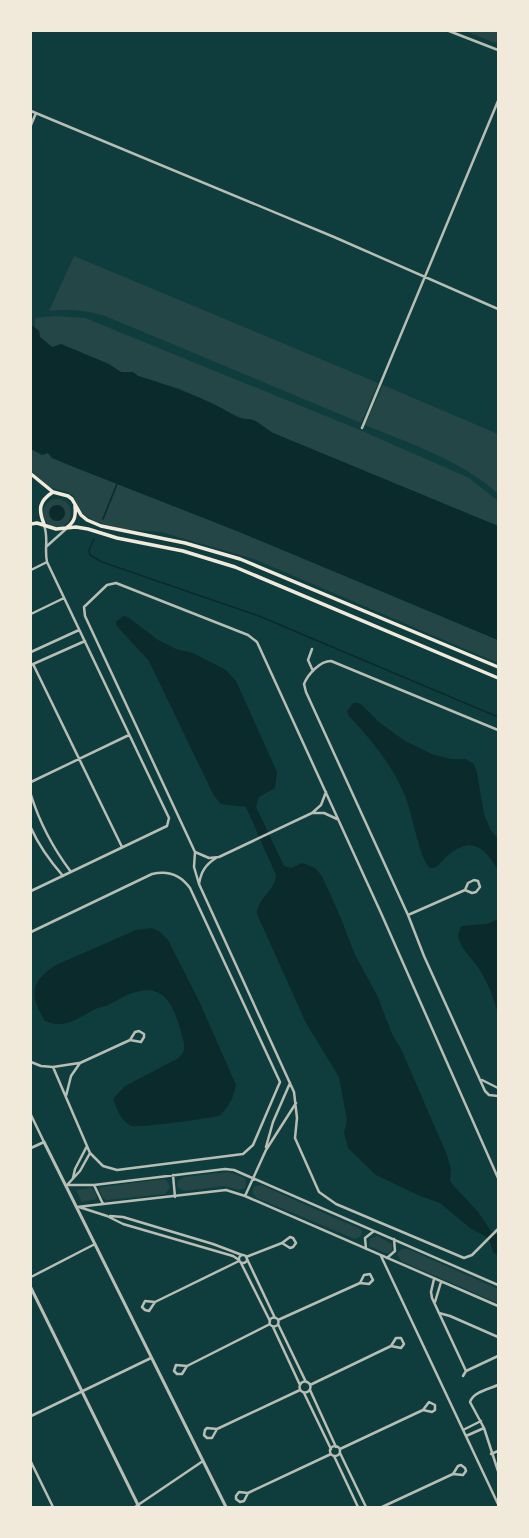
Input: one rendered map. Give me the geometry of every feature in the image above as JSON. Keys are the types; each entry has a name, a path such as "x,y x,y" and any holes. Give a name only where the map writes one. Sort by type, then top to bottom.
{"main road":[{"path":"31,474 53,492 68,496 75,504 81,516 86,520 101,526 185,543 240,559 498,667"},
{"path":"44,524 40,514 40,505 47,496 53,492"},
{"path":"66,529 74,520 76,515 75,504"},
{"path":"31,524 44,524 56,529 76,527 88,529 110,536 183,551 235,567 498,678"}],"street":[{"path":"449,31 498,50"},
{"path":"362,428 498,102"},
{"path":"31,111 334,237 498,309"},
{"path":"31,125 36,113"},
{"path":"31,891 167,826 170,818 129,735 48,562 48,539 44,524"},
{"path":"47,547 66,529"},
{"path":"31,570 48,562"},
{"path":"498,1178 262,649 254,639 116,582 107,585 84,607 83,612 195,852 194,867 198,884 290,1083 296,1102 297,1118 295,1138 316,1186 324,1196 336,1204 464,1258 472,1255 498,1229"},
{"path":"31,614 64,598"},
{"path":"31,652 80,630"},
{"path":"85,641 32,665 122,848"},
{"path":"312,649 308,660 313,671"},
{"path":"498,730 336,662 324,662 313,671 306,681 306,692 408,915 424,956 480,1079 488,1094 498,1096"},
{"path":"31,782 129,735"},
{"path":"312,814 321,805 326,792"},
{"path":"31,796 45,833 54,850 72,872"},
{"path":"198,884 206,866 219,857 270,833 312,814 324,813 338,820"},
{"path":"31,828 44,852 63,876"},
{"path":"195,852 209,858 219,857"},
{"path":"31,932 152,874 168,872 179,876 190,888 279,1078 279,1087 253,1145 243,1154 117,1170 103,1166 90,1153 53,1067"},
{"path":"408,915 465,890 468,882 471,880 476,880 480,885 476,892 472,893 465,890"},
{"path":"31,1062 41,1066 53,1067 80,1063 130,1040 135,1032 139,1031 144,1034 144,1038 141,1042 130,1040"},
{"path":"66,1096 71,1076 80,1063"},
{"path":"480,1079 498,1088"},
{"path":"266,1150 274,1122 290,1083"},
{"path":"244,1196 266,1150 296,1102"},
{"path":"31,1115 67,1185 150,1358 226,1507"},
{"path":"31,1148 44,1142"},
{"path":"73,1178 75,1169 87,1146"},
{"path":"67,1185 80,1171 90,1153"},
{"path":"67,1185 94,1185 225,1169 234,1170 498,1285"},
{"path":"173,1175 175,1197"},
{"path":"94,1185 103,1204"},
{"path":"77,1207 226,1190 244,1196 498,1306"},
{"path":"77,1207 107,1216 123,1224 233,1256 240,1261 300,1385 300,1390"},
{"path":"107,1216 123,1217 213,1244 245,1257 306,1382 310,1385"},
{"path":"366,1249 365,1238 375,1231"},
{"path":"155,1302 145,1301 142,1307 145,1310 149,1310 155,1302 240,1261 245,1257 282,1242 290,1237 294,1239 296,1243 290,1248 282,1242"},
{"path":"386,1258 395,1251 394,1239"},
{"path":"31,1277 95,1244"},
{"path":"381,1256 498,1504"},
{"path":"240,1261 245,1262 245,1257"},
{"path":"187,1366 176,1365 174,1371 180,1375 187,1366 277,1321 360,1283 369,1284 372,1277 368,1274 364,1275 360,1283"},
{"path":"434,1279 431,1292 435,1304 466,1371"},
{"path":"435,1304 441,1282"},
{"path":"31,1288 138,1506 203,1461"},
{"path":"439,1313 450,1316 498,1337"},
{"path":"271,1324 277,1321"},
{"path":"310,1385 391,1346 396,1338 401,1338 403,1341 403,1346 401,1348 391,1346"},
{"path":"463,1376 466,1371 498,1356"},
{"path":"31,1416 150,1358"},
{"path":"300,1385 306,1382"},
{"path":"310,1385 310,1390 336,1447 340,1449"},
{"path":"498,1385 476,1395 470,1402 484,1428 491,1454 498,1471"},
{"path":"300,1390 304,1393 331,1450 331,1454"},
{"path":"217,1430 207,1428 204,1435 211,1438 217,1430 300,1390"},
{"path":"304,1393 310,1390"},
{"path":"340,1449 423,1410 432,1412 435,1410 435,1405 433,1402 427,1402 423,1410"},
{"path":"463,1430 481,1421"},
{"path":"466,1436 484,1428"},
{"path":"331,1450 336,1447"},
{"path":"340,1449 340,1453 366,1507"},
{"path":"491,1454 498,1450"},
{"path":"334,1456 340,1453"},
{"path":"331,1454 334,1456 358,1507"},
{"path":"248,1493 244,1501 240,1502 236,1499 239,1492 248,1493 331,1454"},
{"path":"31,1462 53,1507"},
{"path":"382,1507 453,1474 463,1475 465,1473 465,1468 461,1465 458,1466 453,1474"}],"shaded area":[{"path":"465,31 498,31 498,44"},
{"path":"74,256 378,383 361,423 105,316 77,310 49,311"},
{"path":"54,316 85,318 360,430 469,478 498,501 498,526 273,433 251,419 246,420 180,389 138,376 133,372 121,372 64,346 52,347 40,337 39,331 35,328 35,318"},
{"path":"31,325 39,331 40,337 52,347 61,344 109,364 121,372 133,372 138,376 188,393 238,417 251,419 273,433 498,526 498,640 237,531 52,458 48,453 42,455 31,449"},
{"path":"383,385 498,434 498,494 484,482 452,462 418,446 365,425"},
{"path":"31,449 42,454 48,453 52,458 237,531 498,640 498,663 254,559 161,532 123,529 96,522 81,513 74,496 67,492 49,487 31,471"},
{"path":"57,499 67,503 71,513 67,523 57,527 47,523 43,513 47,503"},
{"path":"54,505 60,505 65,510 63,519 60,521 54,521 49,516 49,510"},
{"path":"123,616 128,617 158,640 176,649 193,653 226,670 236,681 277,772 275,788 259,797 256,807 284,866 291,868 302,863 315,868 322,876 355,955 377,995 392,1034 401,1049 447,1155 451,1169 450,1180 479,1213 490,1230 498,1236 498,1256 493,1252 490,1242 485,1236 470,1228 440,1203 418,1195 376,1175 348,1148 344,1133 347,1120 339,1077 306,1023 257,914 260,903 273,885 276,875 246,807 221,804 214,796 149,661 116,625 116,622"},
{"path":"353,703 362,705 380,723 405,741 434,755 452,759 466,759 474,764 484,814 490,829 498,839 498,870 487,854 481,849 468,845 454,851 437,867 430,868 422,855 407,801 399,782 380,752 349,716 347,711"},
{"path":"498,919 498,1014 486,982 478,968 461,945 458,935 461,926 487,924"},
{"path":"152,928 160,932 168,940 199,1001 236,1085 231,1101 220,1115 147,1126 132,1126 125,1122 122,1118 113,1099 125,1086 177,1059 184,1050 184,1043 178,1021 170,1003 157,992 149,990 139,991 96,1009 73,1021 64,1024 56,1024 45,1021 36,1004 35,990 41,977 56,965 136,930"},
{"path":"229,1172 245,1178 245,1188 239,1190 224,1186 184,1191 177,1186 178,1181 184,1177"},
{"path":"164,1179 170,1187 165,1194 106,1200 103,1198 99,1190 102,1187"},
{"path":"261,1185 360,1229 362,1231 361,1236 355,1239 257,1198 253,1194 253,1189 255,1186"},
{"path":"91,1188 95,1192 97,1199 82,1202 76,1190"},
{"path":"377,1236 392,1244 392,1250 389,1253 385,1253 369,1246 370,1239"},
{"path":"402,1249 408,1249 498,1289 498,1303 401,1261 397,1254"}],"waterway":[{"path":"103,519 117,484"},
{"path":"94,539 89,550 90,555 102,562 259,616 498,717"}]}
